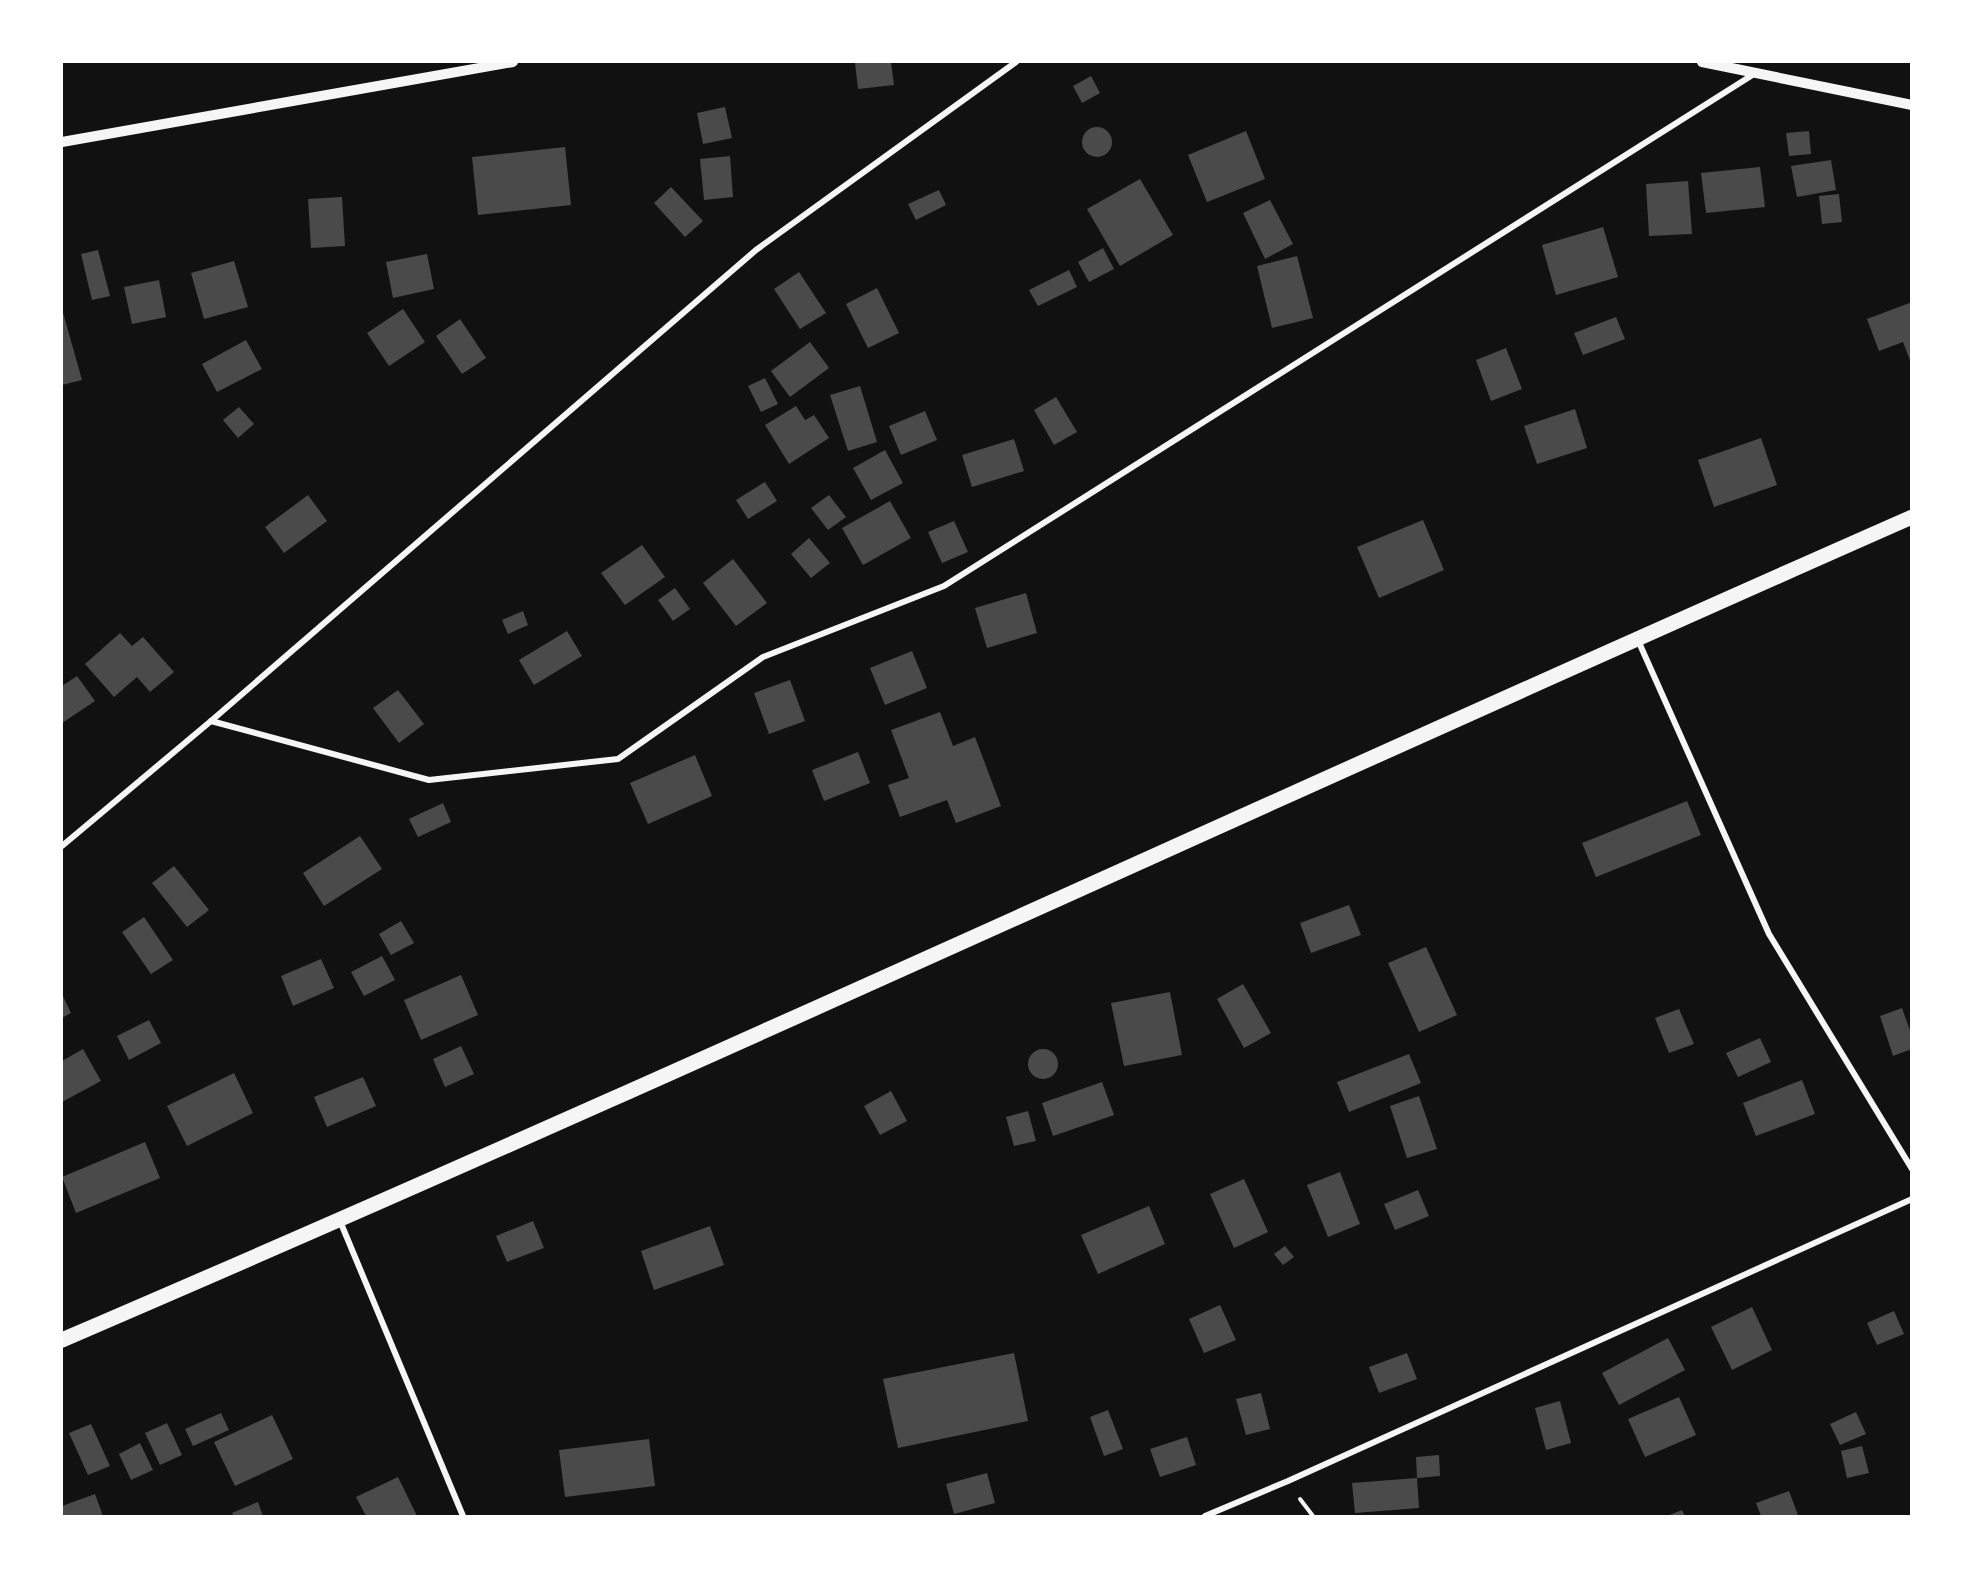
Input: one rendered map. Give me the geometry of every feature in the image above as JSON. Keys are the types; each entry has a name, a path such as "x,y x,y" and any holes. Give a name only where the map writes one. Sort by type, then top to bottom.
{"main road":[{"path":"62,1340 340,1221 1911,517"}],"street":[{"path":"62,142 513,62"},
{"path":"62,846 211,721 756,250 1016,62"},
{"path":"1702,62 1911,105"},
{"path":"211,721 429,780 618,759 763,657 944,586 1756,72"},
{"path":"1637,638 1768,934 1911,1169"},
{"path":"1205,1516 1288,1481 1911,1199"},
{"path":"340,1221 463,1516"}],"building":[{"path":"891,62 894,85 858,89 855,63"},
{"path":"1091,76 1100,93 1082,103 1073,86"},
{"path":"725,107 732,138 703,144 697,113"},
{"path":"1097,127 1108,131 1112,142 1108,153 1097,157 1086,153 1082,142 1086,131"},
{"path":"1246,131 1265,179 1207,202 1188,155"},
{"path":"1809,131 1811,154 1789,156 1786,133"},
{"path":"565,147 571,205 478,215 472,157"},
{"path":"730,156 733,197 704,200 700,159"},
{"path":"1831,160 1836,190 1797,197 1791,166"},
{"path":"1760,167 1765,207 1706,213 1701,173"},
{"path":"1140,179 1173,235 1120,266 1087,209"},
{"path":"1688,181 1692,234 1649,236 1646,184"},
{"path":"671,187 703,221 685,237 654,203"},
{"path":"939,190 946,205 916,220 908,204"},
{"path":"1839,194 1842,222 1822,224 1819,196"},
{"path":"342,197 345,246 311,248 308,199"},
{"path":"1270,200 1293,244 1265,259 1243,213"},
{"path":"1603,227 1618,277 1556,295 1542,245"},
{"path":"1103,248 1114,269 1089,282 1078,262"},
{"path":"98,250 110,296 92,300 81,254"},
{"path":"427,254 434,289 393,298 386,262"},
{"path":"1297,256 1313,318 1272,328 1257,266"},
{"path":"234,261 248,307 204,319 191,273"},
{"path":"1069,270 1077,287 1038,306 1029,290"},
{"path":"799,272 826,313 800,329 774,289"},
{"path":"159,280 166,317 132,324 124,287"},
{"path":"877,288 899,333 868,348 846,304"},
{"path":"1912,302 1911,363 1903,342 1879,351 1867,319"},
{"path":"62,309 82,380 62,385"},
{"path":"403,309 425,342 389,366 367,333"},
{"path":"1616,317 1625,339 1583,355 1574,333"},
{"path":"460,319 486,358 462,374 436,336"},
{"path":"246,340 262,369 217,392 202,364"},
{"path":"810,342 829,368 790,397 771,371"},
{"path":"1506,348 1522,389 1491,401 1476,360"},
{"path":"765,378 778,404 761,412 748,386"},
{"path":"860,386 877,442 848,451 830,395"},
{"path":"1056,397 1077,432 1054,445 1034,410"},
{"path":"796,406 805,420 814,415 829,438 789,464 765,425"},
{"path":"239,407 254,424 238,438 223,420"},
{"path":"1575,409 1587,448 1537,464 1524,426"},
{"path":"925,411 937,440 901,455 889,426"},
{"path":"1761,438 1777,485 1714,507 1698,460"},
{"path":"1014,439 1024,471 972,487 962,455"},
{"path":"885,450 903,483 871,500 853,468"},
{"path":"765,482 777,501 748,519 736,500"},
{"path":"308,495 327,521 284,553 265,527"},
{"path":"829,495 846,517 828,530 811,508"},
{"path":"890,501 911,538 863,565 842,528"},
{"path":"1423,520 1444,570 1379,598 1357,547"},
{"path":"954,521 968,552 942,563 928,532"},
{"path":"809,538 830,563 811,578 791,554"},
{"path":"642,545 665,577 625,605 601,573"},
{"path":"733,559 767,603 736,626 703,583"},
{"path":"675,588 690,609 673,621 658,600"},
{"path":"1026,593 1037,633 987,648 975,608"},
{"path":"523,611 528,625 508,634 502,620"},
{"path":"567,631 582,656 534,685 519,660"},
{"path":"120,633 132,646 143,637 174,672 150,692 137,677 114,697 85,664"},
{"path":"912,651 927,688 885,705 870,668"},
{"path":"77,676 95,701 62,723 62,686"},
{"path":"790,680 805,721 769,734 754,693"},
{"path":"398,690 424,724 399,743 373,708"},
{"path":"940,712 953,746 975,737 1001,806 956,823 947,800 900,817 888,785 909,778 891,730"},
{"path":"858,752 870,783 824,801 812,770"},
{"path":"695,755 712,796 648,824 630,783"},
{"path":"1687,801 1701,835 1596,877 1582,843"},
{"path":"443,803 451,822 418,837 409,819"},
{"path":"360,836 382,869 324,906 303,873"},
{"path":"174,866 209,910 187,927 152,883"},
{"path":"1349,905 1361,935 1311,953 1300,923"},
{"path":"144,917 173,960 151,974 122,932"},
{"path":"401,921 414,943 391,955 379,934"},
{"path":"1426,947 1457,1015 1419,1032 1388,963"},
{"path":"382,956 395,980 364,996 351,972"},
{"path":"321,959 334,988 293,1006 281,976"},
{"path":"461,975 478,1015 421,1040 404,1000"},
{"path":"1243,984 1271,1033 1244,1048 1217,999"},
{"path":"1170,992 1182,1055 1124,1066 1111,1003"},
{"path":"62,994 71,1013 62,1018"},
{"path":"1902,1008 1912,1036 1912,1049 1893,1056 1880,1016"},
{"path":"1679,1009 1694,1044 1669,1053 1655,1018"},
{"path":"149,1020 161,1043 129,1060 117,1036"},
{"path":"1760,1038 1771,1062 1738,1077 1726,1053"},
{"path":"461,1046 474,1074 445,1087 433,1059"},
{"path":"83,1049 101,1081 62,1102 62,1061"},
{"path":"1043,1049 1053,1054 1058,1064 1053,1074 1043,1079 1033,1074 1028,1064 1033,1054"},
{"path":"1409,1054 1421,1083 1349,1112 1337,1082"},
{"path":"234,1073 253,1113 187,1146 167,1106"},
{"path":"363,1077 376,1106 327,1127 314,1097"},
{"path":"1802,1080 1815,1114 1756,1136 1743,1103"},
{"path":"1102,1082 1114,1115 1053,1136 1042,1103"},
{"path":"891,1091 907,1121 880,1135 864,1106"},
{"path":"1419,1096 1437,1149 1407,1158 1390,1106"},
{"path":"1028,1111 1036,1141 1014,1146 1006,1117"},
{"path":"145,1142 160,1178 76,1213 62,1177"},
{"path":"1340,1172 1360,1224 1328,1237 1307,1185"},
{"path":"1244,1179 1268,1232 1234,1248 1210,1194"},
{"path":"1418,1190 1429,1216 1395,1230 1384,1204"},
{"path":"1149,1206 1165,1244 1098,1274 1081,1235"},
{"path":"533,1221 544,1248 507,1262 496,1236"},
{"path":"710,1226 724,1265 654,1290 641,1251"},
{"path":"1285,1246 1294,1257 1283,1265 1274,1254"},
{"path":"1220,1305 1236,1340 1204,1353 1189,1319"},
{"path":"1752,1307 1772,1350 1732,1370 1711,1327"},
{"path":"1894,1311 1904,1334 1877,1345 1867,1323"},
{"path":"1668,1338 1685,1370 1619,1405 1602,1373"},
{"path":"1014,1353 1028,1421 898,1448 883,1379"},
{"path":"1407,1353 1417,1379 1379,1393 1369,1367"},
{"path":"1261,1393 1270,1429 1246,1435 1236,1399"},
{"path":"1679,1397 1696,1435 1645,1457 1628,1419"},
{"path":"1560,1401 1571,1443 1546,1450 1535,1408"},
{"path":"1108,1410 1123,1449 1104,1456 1090,1417"},
{"path":"1856,1412 1866,1434 1840,1445 1830,1424"},
{"path":"221,1413 229,1430 193,1446 185,1429"},
{"path":"272,1415 293,1459 235,1486 214,1442"},
{"path":"167,1423 182,1455 160,1465 145,1433"},
{"path":"91,1424 110,1466 88,1475 69,1433"},
{"path":"1187,1437 1196,1465 1160,1477 1150,1449"},
{"path":"649,1439 655,1486 565,1497 559,1450"},
{"path":"140,1443 153,1470 131,1480 119,1454"},
{"path":"1862,1446 1869,1473 1847,1478 1841,1451"},
{"path":"1439,1455 1440,1476 1417,1478 1416,1457"},
{"path":"987,1473 995,1503 954,1514 946,1484"},
{"path":"398,1477 417,1516 366,1516 356,1497"},
{"path":"1417,1478 1419,1508 1355,1513 1352,1483"},
{"path":"1789,1491 1798,1515 1761,1516 1756,1503"},
{"path":"95,1494 103,1516 62,1516 62,1506"},
{"path":"258,1502 263,1516 234,1516 232,1513"},
{"path":"1682,1510 1685,1516 1667,1516"}]}
